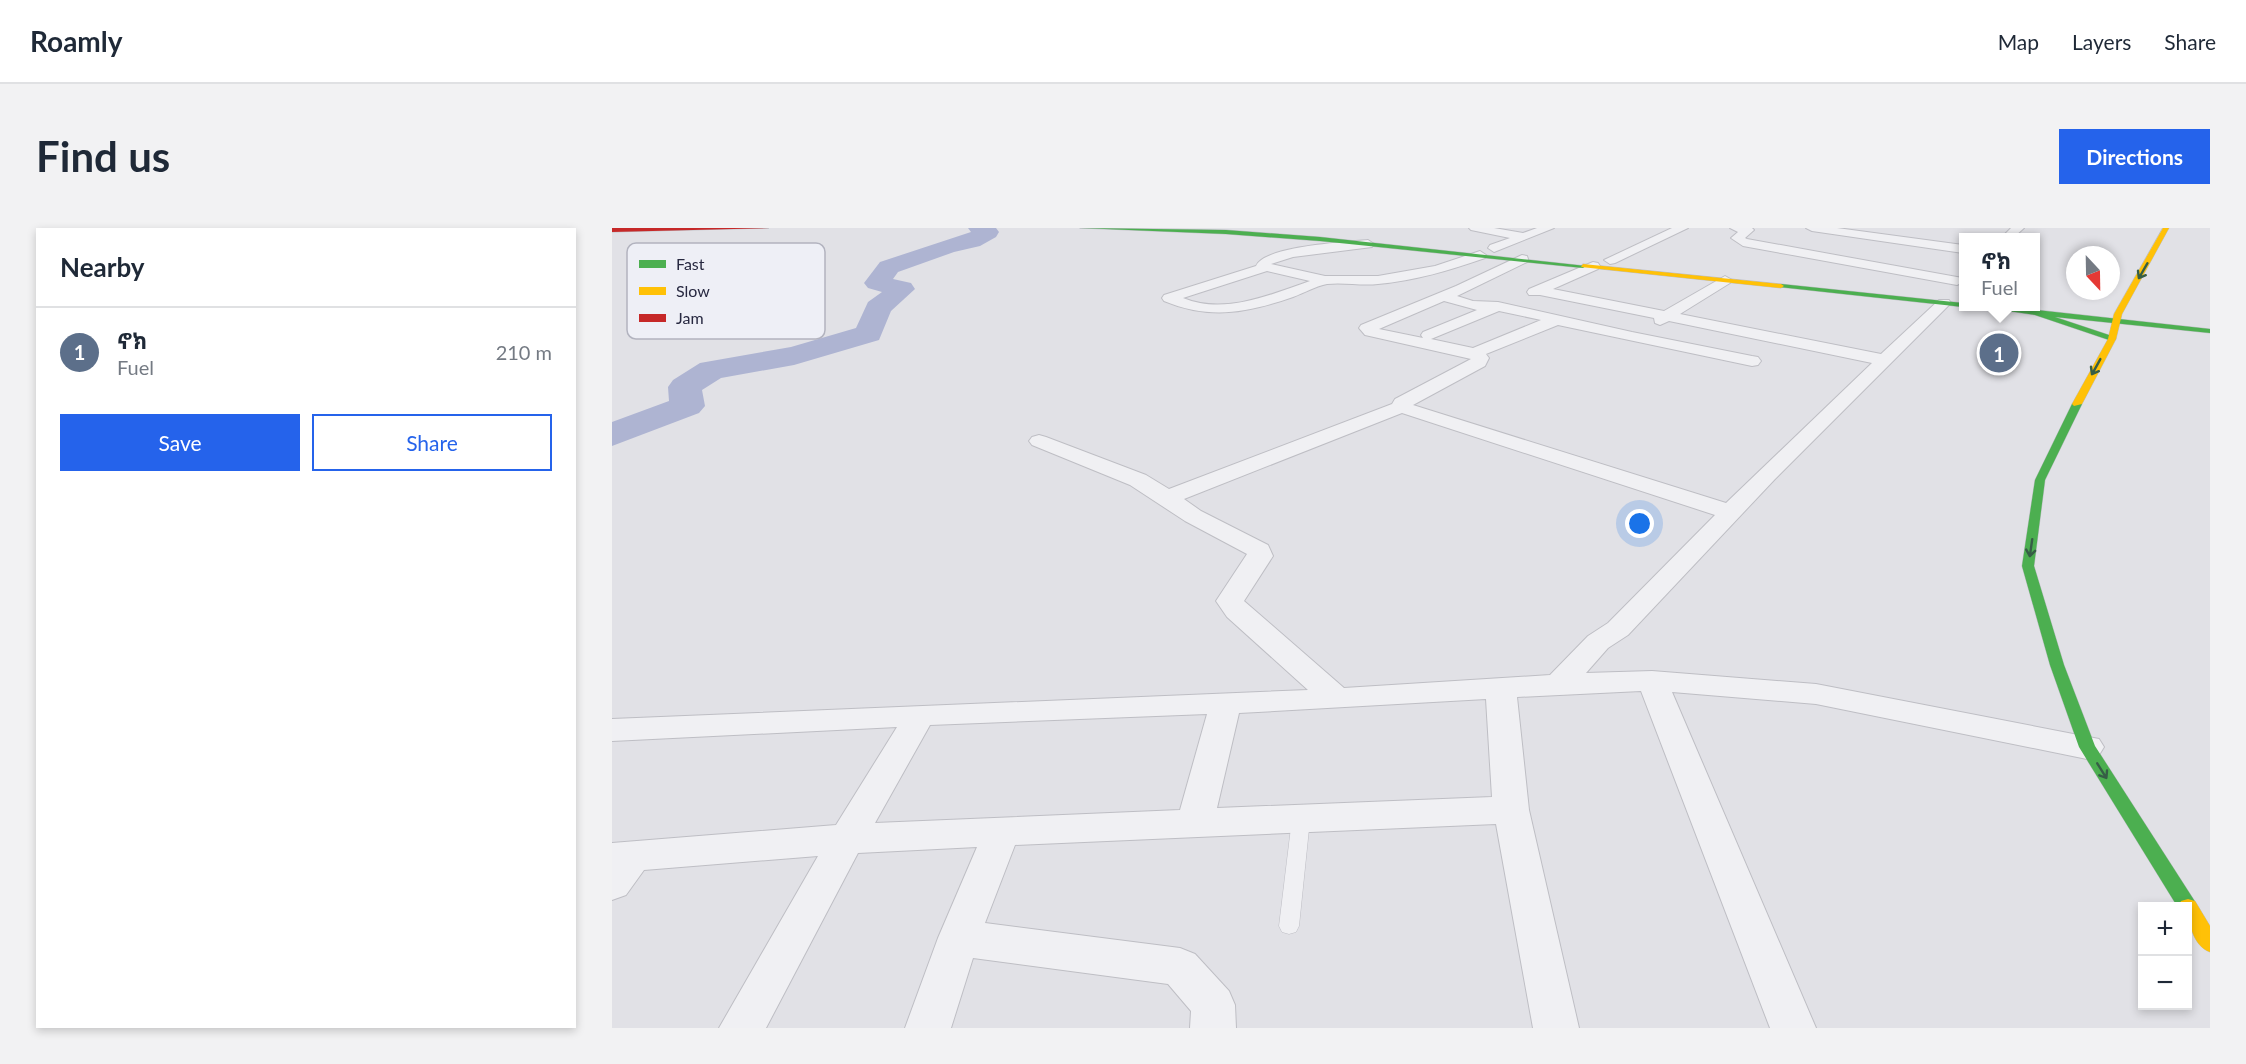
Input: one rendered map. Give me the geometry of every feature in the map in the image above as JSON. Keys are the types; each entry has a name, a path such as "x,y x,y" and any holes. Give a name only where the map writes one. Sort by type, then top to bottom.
{"main road":[{"path":"612,230 766,228"},
{"path":"1083,228 1141,228 1257,234 1522,259 1610,260 1955,300"},
{"path":"1273,228 1494,248 1593,266 1725,280 1955,300"},
{"path":"2166,228 2118,317 2112,339 2087,383 2040,480 2028,566 2057,665 2088,747 2184,902"},
{"path":"2040,309 2210,326"},
{"path":"2040,311 2112,339"},
{"path":"2118,317 2210,332"},
{"path":"2192,915 2210,943"}],"street":[{"path":"1475,228 1523,237"},
{"path":"1494,248 1548,228"},
{"path":"1610,260 1682,228"},
{"path":"1900,228 1959,236"},
{"path":"1748,230 1737,238 1738,240 1959,279"},
{"path":"1809,233 1935,244 1959,248"},
{"path":"1809,233 1883,251"},
{"path":"1368,244 1277,257 1261,264 1325,280 1393,278 1438,270 1480,255"},
{"path":"1894,269 1935,244"},
{"path":"1401,407 1402,403 1479,362 1480,358 1474,353 1367,330 1522,259"},
{"path":"1429,335 1593,266"},
{"path":"1266,267 1169,298 1212,311 1229,310 1325,280"},
{"path":"1632,337 1725,280"},
{"path":"1559,684 1884,360 1955,300 1959,283"},
{"path":"1539,290 1884,360"},
{"path":"1443,297 1472,305 1498,306 1632,337 1752,361"},
{"path":"1474,353 1558,319"},
{"path":"1167,498 1401,407 1730,512"},
{"path":"1039,441 1138,480 1193,516 1259,550 1260,556 1230,601 1237,611 1337,699"},
{"path":"613,731 920,715 1337,699 1559,684 1652,681 1816,694 2088,747"},
{"path":"1652,681 1793,1028"},
{"path":"1501,689 1511,810 1556,1028"},
{"path":"1195,823 1226,703"},
{"path":"742,1028 847,839 920,715"},
{"path":"619,866 847,839 1511,810"},
{"path":"928,1028 959,938 1002,831"},
{"path":"959,938 1180,967 1213,1005 1212,1028"}],"lane":[{"path":"1289,926 1301,819"}],"waterway":[{"path":"612,435 687,406 685,387 711,370 794,356 869,334 878,308 902,289 877,283 889,267 948,246 972,241 988,232 979,228"}],"traffic: fast":[{"path":"1083,228 1226,232 1320,239 1583,266"},
{"path":"1781,286 1959,305"},
{"path":"2023,311 2210,331"},
{"path":"2038,313 2112,339"},
{"path":"2077,404 2040,480 2028,566 2057,665 2087,747 2184,902"}],"traffic: slow":[{"path":"2077,404 2112,339 2118,314 2166,228"},
{"path":"1583,266 1781,286"},
{"path":"2192,914 2210,943"}],"traffic: jam":[{"path":"612,230 766,228"}],"place":[{"name":"ኖክ","path":"1999,353"}]}
